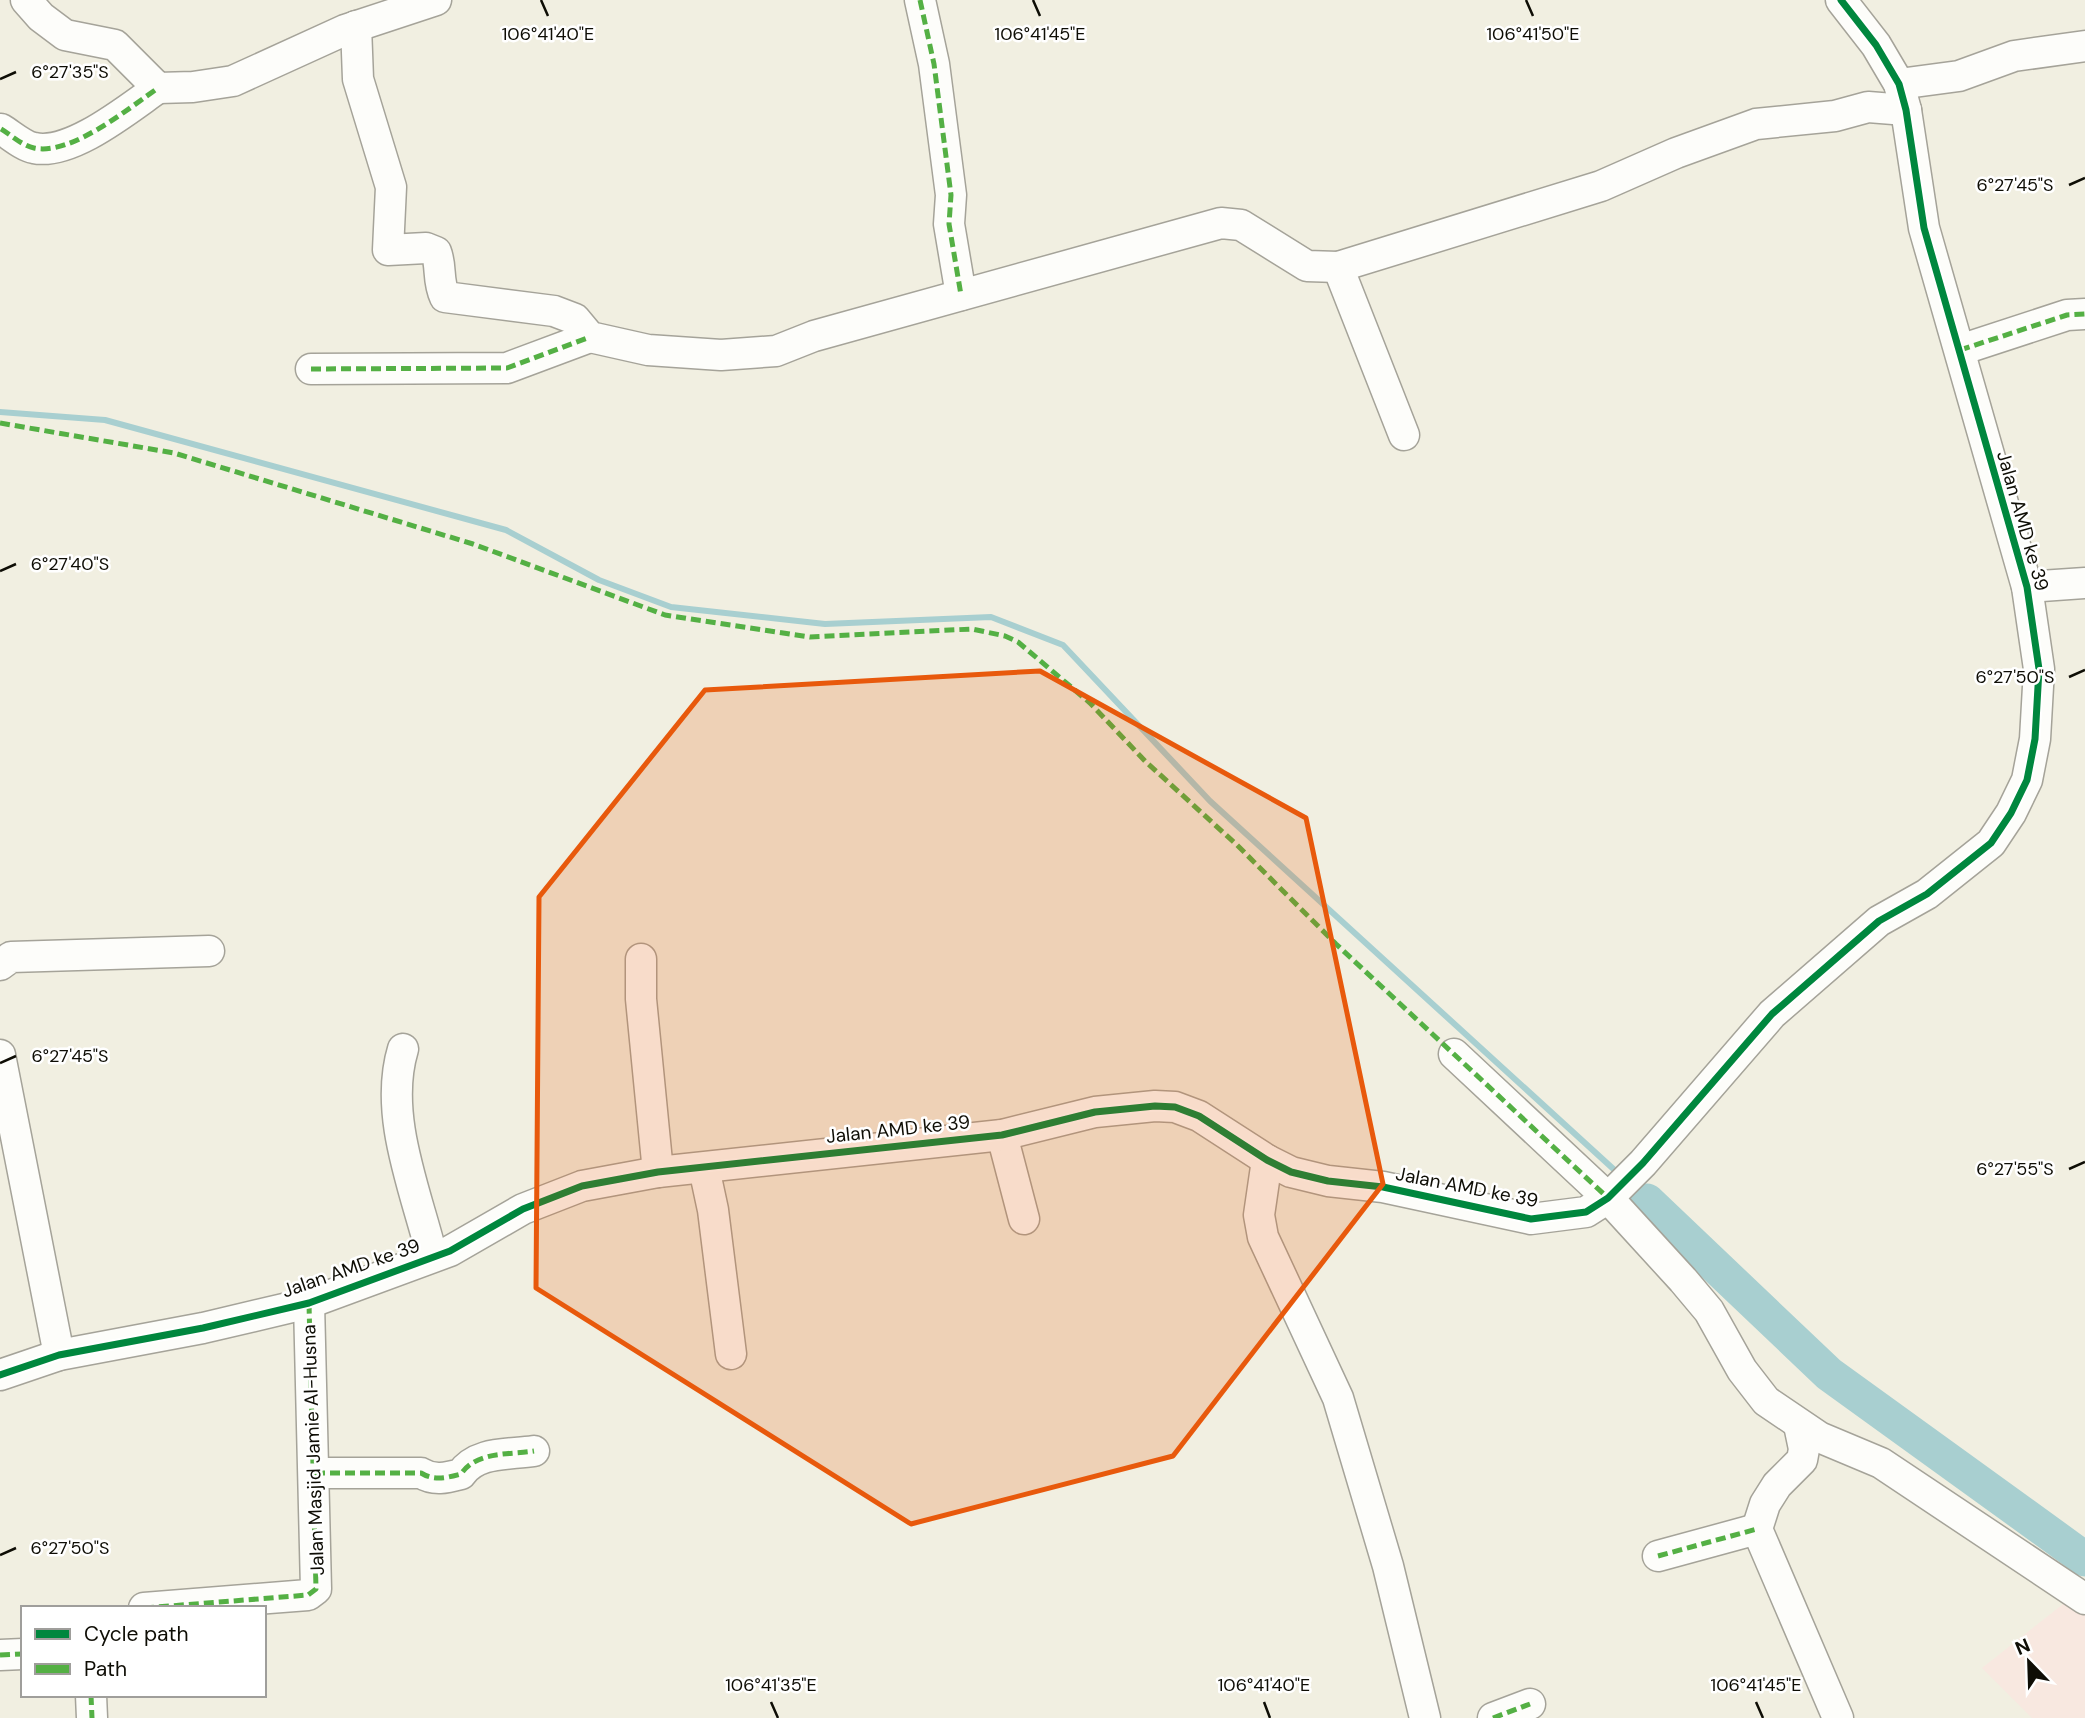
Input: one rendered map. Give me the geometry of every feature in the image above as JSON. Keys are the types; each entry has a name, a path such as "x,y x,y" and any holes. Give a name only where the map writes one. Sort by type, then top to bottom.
{"street":[{"path":"26,0 41,17 65,35 116,45 158,88"},
{"path":"1,129 33,148 57,148 83,136 158,88 193,88 233,81 356,26 436,0"},
{"path":"920,0 934,64 951,195 949,223 961,295"},
{"name":"Jalan AMD ke 39","path":"0,1375 59,1355 203,1328 309,1303 450,1251 523,1209 563,1192 658,1172 1002,1135 1095,1112 1155,1106 1175,1107 1199,1116 1268,1160 1292,1172 1328,1181 1383,1187 1531,1219 1586,1212 1608,1198 1643,1163 1772,1014 1879,921 1927,894 1991,843 2011,813 2027,780 2035,739 2039,692 2036,631 2027,587 1924,228 1902,97 1876,45 1841,0"},
{"path":"356,26 358,79 391,187 388,250 426,248 436,252 439,259 438,281 445,297 554,311 575,320 590,337"},
{"path":"311,369 507,368 590,337 648,350 721,355 776,351 814,335 1221,223 1241,225 1307,266 1338,267 1601,186 1676,153 1756,124 1835,116 1902,97 2014,56 2085,46"},
{"path":"1338,267 1404,435"},
{"path":"1960,349 2067,315 2085,314"},
{"path":"2027,587 2085,583"},
{"path":"0,965 11,957 209,951"},
{"path":"641,959 641,999 658,1172"},
{"path":"403,1049 397,1068 397,1112 432,1256"},
{"path":"1454,1054 1608,1198 1709,1311 1756,1390 1799,1425 1881,1463 2085,1599"},
{"path":"0,1055 59,1355"},
{"path":"1002,1135 1024,1219"},
{"path":"1268,1160 1259,1215 1264,1237 1338,1398 1388,1566 1425,1718"},
{"path":"704,1168 713,1210 731,1354"},
{"name":"Jalan Masjid Jamie Al-Husna","path":"169,1606 308,1595 316,1589 309,1303"},
{"path":"1799,1425 1804,1449 1802,1460 1777,1485 1765,1504 1757,1529 1838,1718"},
{"path":"315,1473 421,1473 430,1479 461,1474 468,1464 487,1456 534,1451"},
{"path":"1658,1556 1757,1529"},
{"path":"0,1655 21,1654"},
{"path":"91,1697 92,1718"},
{"path":"1493,1718 1530,1704"}],"highlighted area":[{"path":"1040,671 1306,818 1383,1184 1173,1456 911,1524 536,1288 539,897 705,690"}],"shaded area":[{"path":"2067,1601 2085,1613 2085,1718 2032,1718 1982,1668"}],"waterway":[{"path":"0,412 105,420 506,530 599,580 671,607 825,624 991,617 1063,645 1210,801 1620,1175"},
{"path":"1631,1185 1647,1201"},
{"path":"1647,1201 1829,1374 2085,1559"}],"marked path":[{"path":"920,0 934,64 951,195 949,224 961,295"},
{"path":"1,129 30,147 49,149 65,145 116,118 158,88"},
{"path":"1960,350 2067,315 2085,314"},
{"path":"311,369 507,368 590,337"},
{"path":"0,423 174,453 473,544 665,615 810,637 972,629 1005,636 1018,642 1090,703 1145,761 1237,845 1336,944 1608,1198"},
{"path":"169,1606 308,1595 316,1589 309,1303"},
{"path":"315,1473 421,1473 445,1478 461,1474 476,1461 484,1458 534,1451"},
{"path":"1658,1556 1757,1529"},
{"path":"0,1655 21,1654"},
{"path":"91,1697 92,1718"},
{"path":"1493,1718 1530,1704"}],"cycle path":[{"path":"0,1375 59,1355 203,1328 309,1303 450,1251 523,1209 582,1186 658,1172 1002,1135 1095,1112 1155,1106 1175,1107 1199,1116 1267,1160 1291,1172 1328,1181 1383,1187 1531,1219 1586,1212 1608,1198 1643,1163 1772,1014 1879,921 1927,894 1991,843 2011,813 2027,780 2035,739 2039,669 2027,587 1924,228 1906,110 1899,84 1876,45 1841,0"}]}
